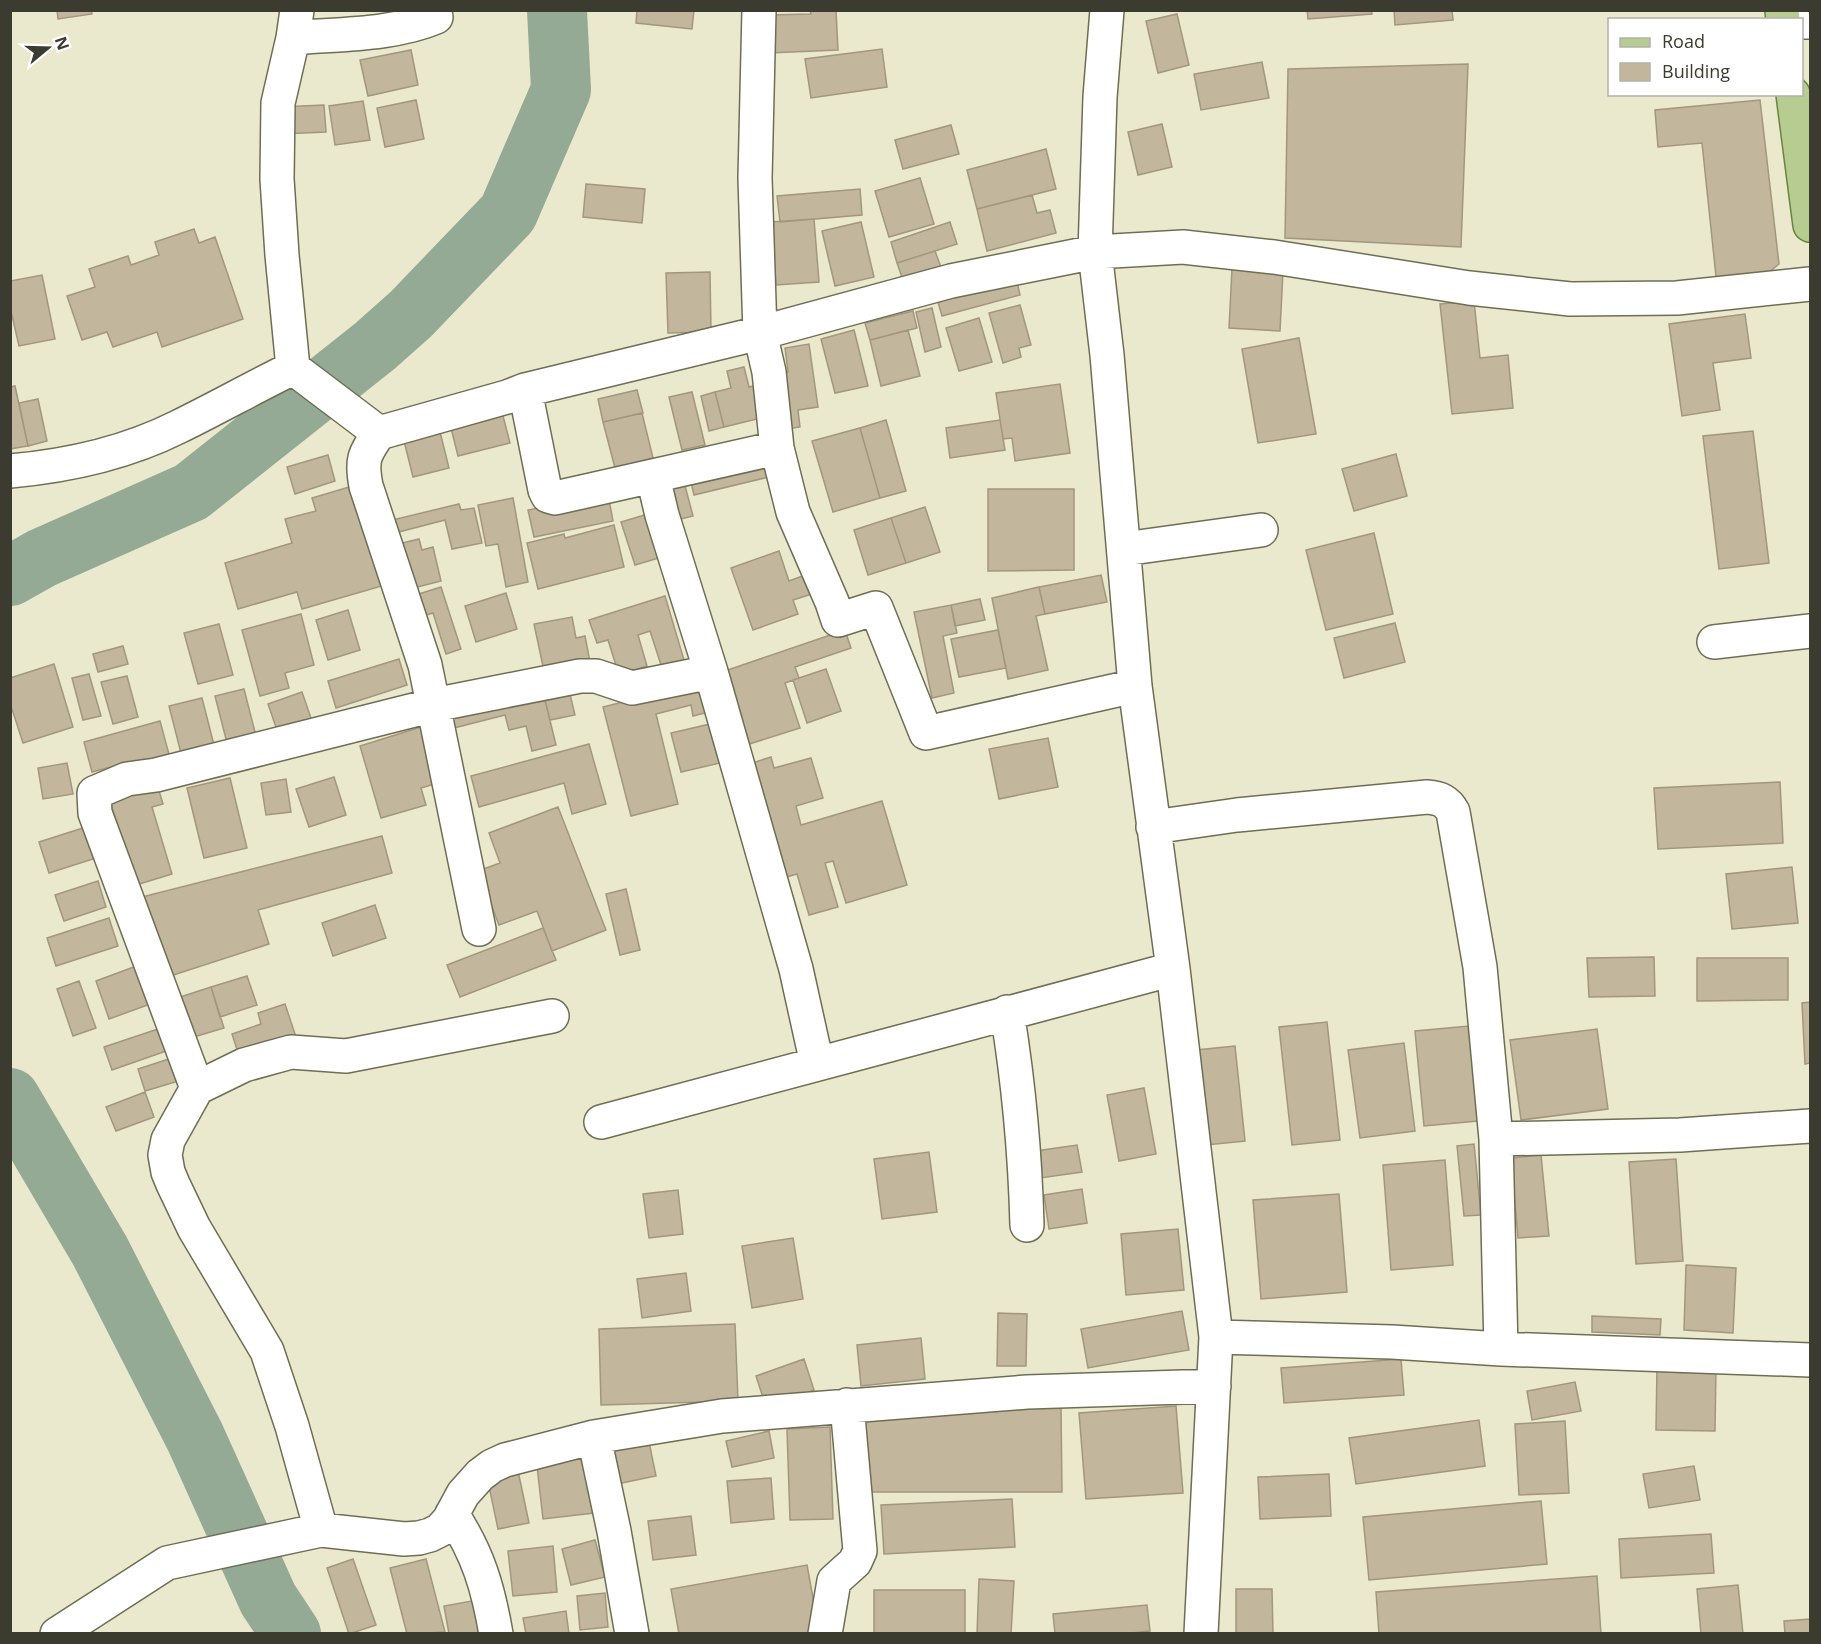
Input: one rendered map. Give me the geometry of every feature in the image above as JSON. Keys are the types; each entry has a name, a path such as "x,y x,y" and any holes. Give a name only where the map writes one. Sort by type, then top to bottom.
{"main road":[{"path":"1793,96 1810,225"}],"street":[{"path":"759,10 755,178 760,333 769,372 777,448 793,512 838,620 876,608 926,733 1135,686"},
{"path":"1107,10 1100,97 1095,252 1107,355 1135,686 1173,969 1216,1337 1201,1634"},
{"path":"436,17 400,28 295,24 278,103 277,179 282,255 297,371 372,427 507,397 525,390 760,333 951,281 1095,252 1183,247 1274,257 1469,288 1570,299 1677,298 1810,284"},
{"path":"10,471 78,460 129,446 177,427 297,371"},
{"path":"525,390 545,490 549,496 555,498 777,448"},
{"path":"372,427 362,466 366,486 425,665 479,929"},
{"path":"653,477 662,515 711,672 796,969 818,1064"},
{"path":"1124,549 1261,530"},
{"path":"1714,642 1810,631"},
{"path":"197,1088 95,813 94,793 127,779 156,775 434,705 580,676 596,676 632,688 711,672"},
{"path":"1153,826 1237,815 1427,797 1439,798 1449,803 1453,812 1480,967 1496,1139 1501,1350"},
{"path":"601,1122 1173,969"},
{"path":"1006,1012 1017,1075 1025,1148 1027,1225"},
{"path":"313,1531 292,1426 267,1351 194,1228 168,1172 166,1146 197,1088 244,1065 291,1053 346,1056 552,1016"},
{"path":"1496,1139 1680,1135 1810,1126"},
{"path":"1216,1337 1392,1342 1501,1350 1810,1360"},
{"path":"57,1634 166,1563 313,1531 404,1539 419,1538 440,1530 453,1514 463,1494 480,1475 492,1466 505,1460 594,1437 722,1416 847,1405 1027,1392 1214,1386"},
{"path":"825,1634 834,1581 855,1562 860,1551 847,1405"},
{"path":"594,1437 614,1531 632,1634"},
{"path":"453,1514 476,1554 492,1607 496,1634"}],"building":[{"path":"57,10 91,10 92,14 58,19"},
{"path":"637,10 694,10 692,29 636,23"},
{"path":"810,10 836,10 838,50 769,53 767,15 811,14"},
{"path":"1307,10 1371,10 1372,14 1308,19"},
{"path":"1394,10 1452,10 1453,20 1395,25"},
{"path":"1177,14 1189,65 1158,73 1146,21"},
{"path":"882,49 887,87 811,98 805,59"},
{"path":"411,50 418,85 368,96 360,60"},
{"path":"1262,62 1269,98 1201,110 1194,74"},
{"path":"1468,64 1461,247 1285,238 1288,69"},
{"path":"416,100 424,139 385,147 377,108"},
{"path":"1760,100 1779,264 1758,281 1717,286 1702,143 1658,147 1655,110"},
{"path":"363,101 370,140 335,145 329,106"},
{"path":"324,105 326,132 281,134 279,107"},
{"path":"1162,124 1172,167 1138,175 1128,132"},
{"path":"951,125 959,154 903,169 895,140"},
{"path":"1046,149 1056,189 977,209 967,170"},
{"path":"920,178 934,224 889,237 875,191"},
{"path":"586,184 645,189 642,223 583,217"},
{"path":"860,189 862,215 780,222 777,196"},
{"path":"1032,195 1037,213 1050,210 1056,233 987,251 977,209"},
{"path":"814,219 819,282 776,285 771,222"},
{"path":"861,222 874,277 835,286 822,231"},
{"path":"950,222 957,244 897,263 891,242"},
{"path":"194,229 199,243 215,237 243,319 162,347 157,332 113,347 107,332 82,340 67,296 95,287 89,269 128,256 131,265 159,255 155,242"},
{"path":"935,251 942,270 904,283 897,263"},
{"path":"1232,269 1283,271 1280,331 1229,328"},
{"path":"710,272 711,332 668,333 666,273"},
{"path":"1015,273 1020,295 942,316 936,295"},
{"path":"42,275 55,339 19,346 10,307 10,281"},
{"path":"1474,301 1480,358 1508,355 1513,408 1452,414 1440,304"},
{"path":"1020,305 1031,345 1019,348 1021,357 1003,363 989,313"},
{"path":"932,308 941,347 925,352 916,312"},
{"path":"913,311 917,328 870,340 865,323"},
{"path":"1745,314 1751,358 1713,363 1720,410 1682,416 1669,324"},
{"path":"979,318 992,362 959,371 946,328"},
{"path":"854,330 868,386 835,393 821,339"},
{"path":"908,330 920,376 881,386 870,340"},
{"path":"1299,338 1316,434 1258,443 1242,349"},
{"path":"809,344 818,407 798,410 800,427 782,430 774,374 788,372 785,348"},
{"path":"744,367 749,387 757,385 765,417 724,427 715,392 731,388 727,371"},
{"path":"1060,384 1070,453 1015,461 1012,438 1003,439 996,393"},
{"path":"15,386 28,446 10,449 10,387"},
{"path":"637,390 643,413 603,422 598,399"},
{"path":"692,392 705,445 682,450 669,397"},
{"path":"715,392 724,427 709,431 701,396"},
{"path":"38,399 47,441 28,446 19,403"},
{"path":"502,412 510,443 458,456 450,424"},
{"path":"642,413 653,458 615,468 603,422"},
{"path":"886,420 906,491 880,498 860,428"},
{"path":"1000,420 1005,450 950,458 946,428"},
{"path":"438,424 449,468 413,477 402,433"},
{"path":"860,428 880,498 833,512 812,441"},
{"path":"1753,431 1769,563 1719,569 1703,436"},
{"path":"771,454 777,475 694,495 689,474"},
{"path":"1396,454 1407,496 1354,511 1342,469"},
{"path":"328,455 335,481 295,494 287,467"},
{"path":"684,482 693,516 672,521 663,488"},
{"path":"356,485 385,585 302,609 297,592 238,609 225,563 292,543 285,519 316,511 312,498"},
{"path":"988,489 1074,489 1074,570 988,571"},
{"path":"608,494 613,521 534,537 528,510"},
{"path":"513,498 528,582 506,587 498,544 486,546 478,505"},
{"path":"459,504 461,510 474,508 482,543 452,549 445,520 391,534 388,521"},
{"path":"925,507 940,552 906,563 891,518"},
{"path":"648,514 662,557 635,565 621,522"},
{"path":"891,518 906,563 868,575 854,530"},
{"path":"614,525 624,567 538,589 527,543 564,534 565,538"},
{"path":"1374,533 1393,614 1326,630 1306,550"},
{"path":"419,539 422,550 433,547 441,581 413,588 394,545"},
{"path":"779,551 789,581 805,575 812,594 793,600 798,614 753,630 731,568"},
{"path":"1101,575 1107,602 1045,614 1039,587"},
{"path":"441,587 461,649 446,654 433,613 416,618 409,597"},
{"path":"1039,587 1045,614 1036,616 1048,670 1008,679 992,598"},
{"path":"506,593 517,629 476,642 465,606"},
{"path":"665,596 684,660 662,668 650,631 638,635 647,666 619,675 608,640 597,643 589,620"},
{"path":"980,599 985,620 955,626 951,605"},
{"path":"951,605 957,633 943,636 954,693 932,698 914,612"},
{"path":"348,610 360,650 328,660 316,620"},
{"path":"301,614 314,665 285,673 289,688 260,696 242,630"},
{"path":"572,617 576,638 585,636 590,662 544,671 534,624"},
{"path":"1395,623 1405,662 1344,678 1334,638"},
{"path":"219,624 233,675 198,684 184,633"},
{"path":"845,630 851,648 795,667 799,678 785,683 800,728 743,746 719,673"},
{"path":"998,630 1006,668 959,677 951,639"},
{"path":"123,646 128,664 98,672 93,654"},
{"path":"399,659 407,685 336,708 328,681"},
{"path":"54,664 73,727 23,743 10,703 10,678"},
{"path":"826,669 841,711 807,723 793,680"},
{"path":"89,674 101,716 83,720 72,678"},
{"path":"127,676 138,717 113,724 101,682"},
{"path":"701,682 709,712 693,716 691,705 656,714 678,804 631,816 603,707"},
{"path":"568,686 575,715 550,720 543,692"},
{"path":"244,689 256,736 227,743 215,696"},
{"path":"302,692 313,724 279,736 268,704"},
{"path":"543,692 556,745 532,751 526,726 509,730 505,715 450,729 447,716"},
{"path":"202,698 215,749 182,757 169,706"},
{"path":"160,721 170,758 126,763 92,772 84,742"},
{"path":"710,724 720,763 681,772 671,733"},
{"path":"424,726 441,782 421,788 426,805 381,818 360,746"},
{"path":"1048,738 1058,787 999,799 989,749"},
{"path":"589,744 606,804 572,814 564,783 479,807 471,776"},
{"path":"771,757 774,768 811,758 823,798 796,806 801,825 882,801 907,885 846,903 833,861 825,863 838,907 809,915 797,874 783,878 749,764"},
{"path":"67,763 73,794 43,799 38,768"},
{"path":"334,777 346,815 309,827 296,789"},
{"path":"230,778 247,848 204,858 187,788"},
{"path":"286,779 291,812 266,815 261,783"},
{"path":"1780,782 1783,843 1658,849 1654,788"},
{"path":"157,784 163,804 152,807 172,874 136,885 113,810 109,812 105,799"},
{"path":"558,807 606,930 552,951 537,911 499,925 478,871 500,863 489,833"},
{"path":"86,827 96,858 49,873 39,842"},
{"path":"382,836 392,873 258,910 269,944 164,978 138,898"},
{"path":"1792,867 1798,923 1732,929 1726,874"},
{"path":"98,881 106,907 64,921 55,895"},
{"path":"626,889 640,950 620,955 606,894"},
{"path":"375,905 386,938 333,956 322,923"},
{"path":"109,918 118,946 56,966 47,938"},
{"path":"543,928 556,960 460,997 447,965"},
{"path":"1654,957 1655,996 1589,997 1587,958"},
{"path":"1697,958 1788,958 1788,1000 1697,1001"},
{"path":"139,965 153,1003 109,1019 96,981"},
{"path":"247,976 257,1005 220,1017 211,987"},
{"path":"79,981 96,1028 73,1036 57,989"},
{"path":"211,987 224,1028 187,1039 174,999"},
{"path":"1810,1002 1810,1063 1805,1064 1802,1003"},
{"path":"285,1004 297,1040 240,1059 232,1034 261,1024 258,1013"},
{"path":"1327,1022 1340,1140 1292,1145 1279,1027"},
{"path":"1469,1026 1478,1121 1424,1126 1415,1031"},
{"path":"161,1028 169,1050 112,1070 104,1047"},
{"path":"1597,1029 1608,1109 1521,1120 1510,1040"},
{"path":"1404,1043 1415,1131 1360,1138 1348,1050"},
{"path":"1235,1046 1245,1141 1206,1145 1196,1050"},
{"path":"175,1057 182,1080 145,1091 138,1069"},
{"path":"1144,1088 1156,1154 1119,1161 1107,1095"},
{"path":"145,1092 154,1117 116,1131 106,1107"},
{"path":"1474,1144 1481,1215 1464,1216 1457,1146"},
{"path":"1077,1145 1082,1172 1040,1178 1036,1151"},
{"path":"929,1152 937,1212 882,1219 874,1159"},
{"path":"1541,1155 1549,1236 1518,1238 1511,1158"},
{"path":"1676,1159 1683,1261 1636,1264 1629,1162"},
{"path":"1445,1160 1453,1265 1391,1270 1383,1165"},
{"path":"1082,1189 1087,1223 1049,1229 1044,1195"},
{"path":"678,1190 683,1234 649,1238 643,1194"},
{"path":"1339,1194 1347,1292 1261,1299 1253,1200"},
{"path":"1178,1229 1184,1290 1126,1295 1121,1234"},
{"path":"793,1238 803,1299 752,1308 742,1246"},
{"path":"1686,1265 1736,1268 1733,1333 1684,1330"},
{"path":"686,1273 691,1311 642,1318 637,1279"},
{"path":"1182,1311 1189,1350 1088,1368 1081,1329"},
{"path":"998,1313 1027,1314 1026,1366 997,1366"},
{"path":"1592,1316 1661,1319 1660,1335 1592,1332"},
{"path":"735,1324 738,1401 601,1405 599,1329"},
{"path":"921,1338 925,1379 861,1386 857,1345"},
{"path":"804,1359 814,1390 766,1407 756,1376"},
{"path":"1401,1359 1404,1395 1284,1403 1281,1368"},
{"path":"1657,1365 1716,1366 1715,1431 1656,1430"},
{"path":"1575,1382 1581,1411 1532,1420 1527,1391"},
{"path":"1176,1406 1183,1493 1086,1499 1079,1413"},
{"path":"1061,1408 1062,1492 863,1492 862,1409"},
{"path":"1479,1420 1485,1466 1356,1484 1349,1438"},
{"path":"1565,1421 1569,1493 1519,1495 1515,1424"},
{"path":"830,1427 833,1519 790,1520 787,1429"},
{"path":"769,1431 774,1458 732,1467 726,1441"},
{"path":"648,1437 656,1476 607,1486 598,1447"},
{"path":"586,1451 594,1513 543,1519 536,1457"},
{"path":"517,1466 529,1523 498,1529 486,1472"},
{"path":"1694,1466 1700,1500 1649,1508 1643,1474"},
{"path":"1329,1474 1331,1516 1260,1519 1258,1477"},
{"path":"771,1478 774,1519 731,1523 727,1481"},
{"path":"1012,1499 1015,1547 884,1554 881,1505"},
{"path":"1541,1501 1547,1564 1369,1580 1363,1517"},
{"path":"691,1516 696,1555 653,1560 648,1521"},
{"path":"1711,1534 1714,1573 1621,1578 1619,1539"},
{"path":"595,1540 605,1577 571,1585 562,1549"},
{"path":"553,1546 557,1592 513,1596 508,1551"},
{"path":"353,1559 376,1625 349,1634 327,1568"},
{"path":"426,1559 445,1632 407,1634 390,1568"},
{"path":"807,1565 819,1631 804,1634 679,1634 671,1589"},
{"path":"1597,1576 1601,1634 1379,1634 1376,1592"},
{"path":"979,1579 1014,1581 1011,1634 977,1634"},
{"path":"1738,1585 1743,1634 1701,1634 1697,1589"},
{"path":"1236,1589 1272,1589 1273,1634 1236,1634"},
{"path":"874,1590 965,1590 965,1634 874,1634"},
{"path":"605,1593 608,1627 580,1630 577,1596"},
{"path":"477,1600 483,1634 449,1634 444,1606"},
{"path":"1147,1605 1150,1631 1122,1634 1055,1634 1053,1614"},
{"path":"566,1611 569,1634 526,1634 523,1618"},
{"path":"1810,1619 1810,1634 1785,1634 1784,1621"}],"waterway":[{"path":"10,576 42,558 191,492 375,346 411,314 508,213 561,90 557,10"},
{"path":"10,1098 100,1251 195,1437 268,1599 291,1634"}]}
